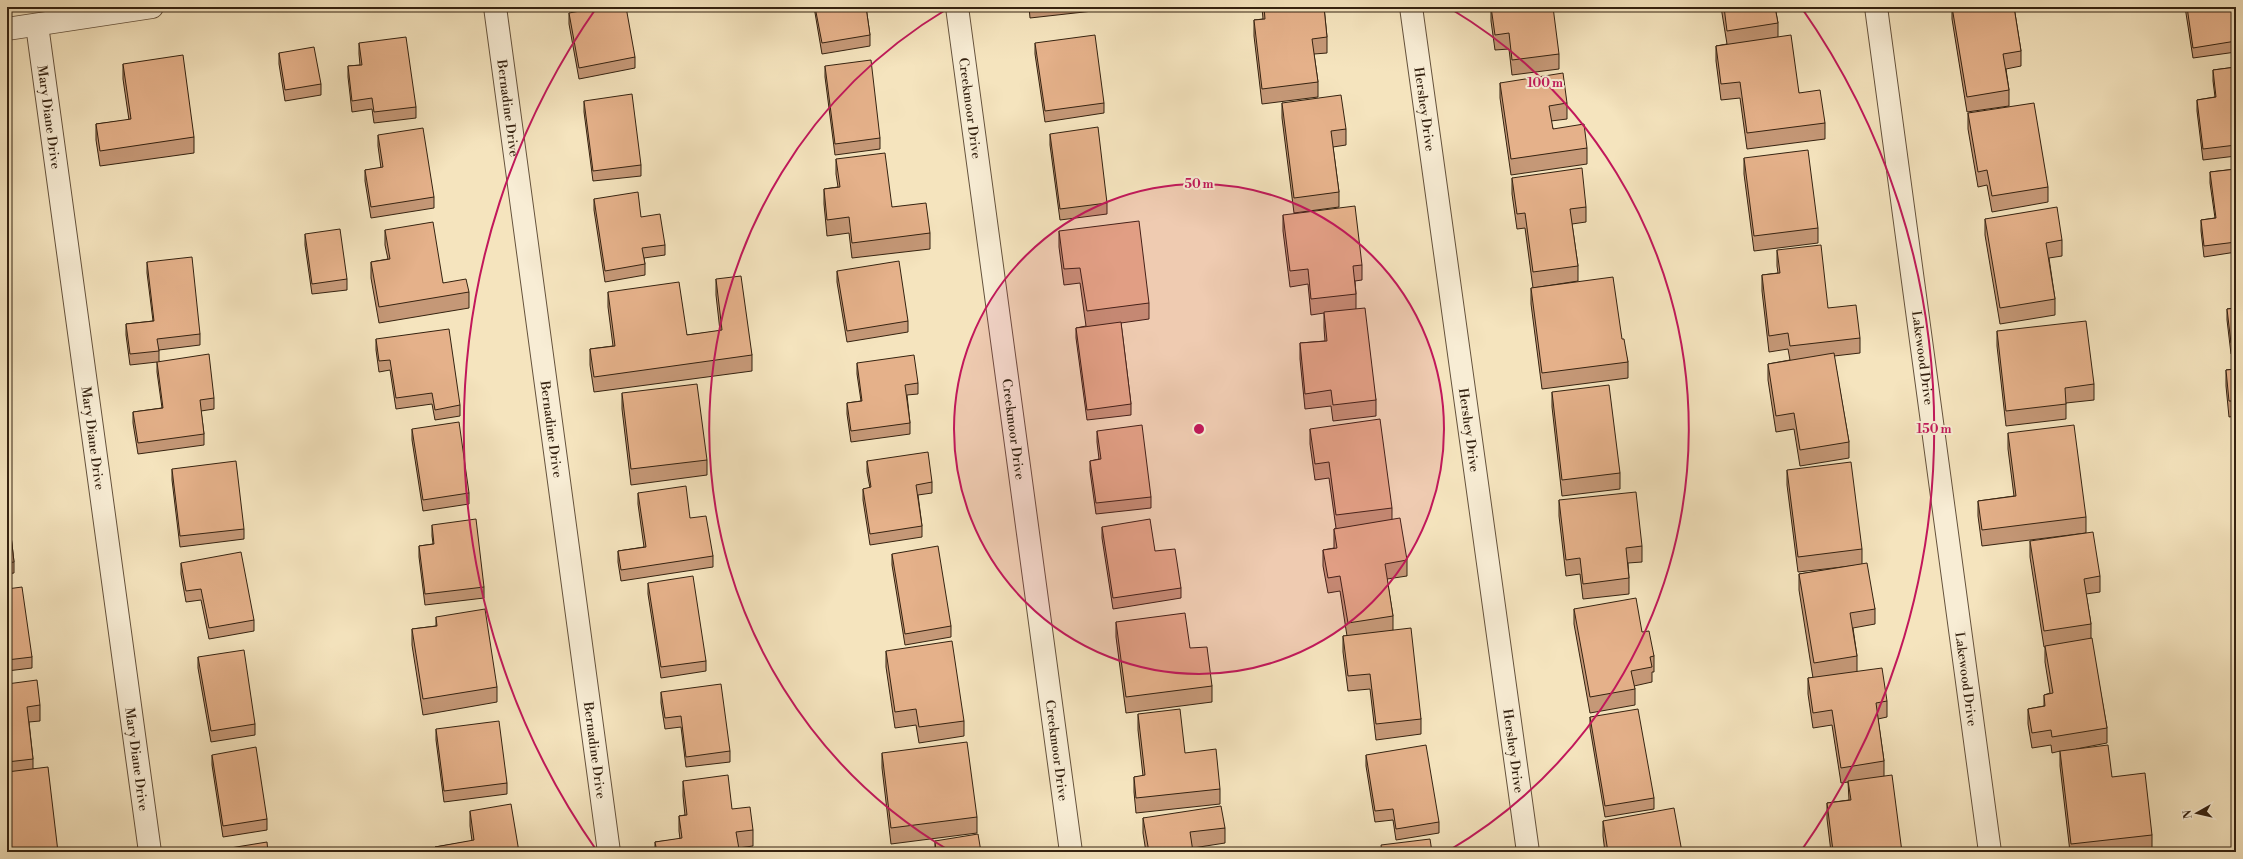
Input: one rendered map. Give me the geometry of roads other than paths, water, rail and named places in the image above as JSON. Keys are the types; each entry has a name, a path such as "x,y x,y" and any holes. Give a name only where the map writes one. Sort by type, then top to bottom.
{"street":[{"path":"7,29 152,7"},
{"name":"Bernadine Drive","path":"495,7 609,852"},
{"name":"Creekmoor Drive","path":"957,7 1071,852"},
{"name":"Hershey Drive","path":"1411,7 1528,852"},
{"name":"Lakewood Drive","path":"1876,7 1990,852"},
{"name":"Mary Diane Drive","path":"37,25 150,852"}]}
